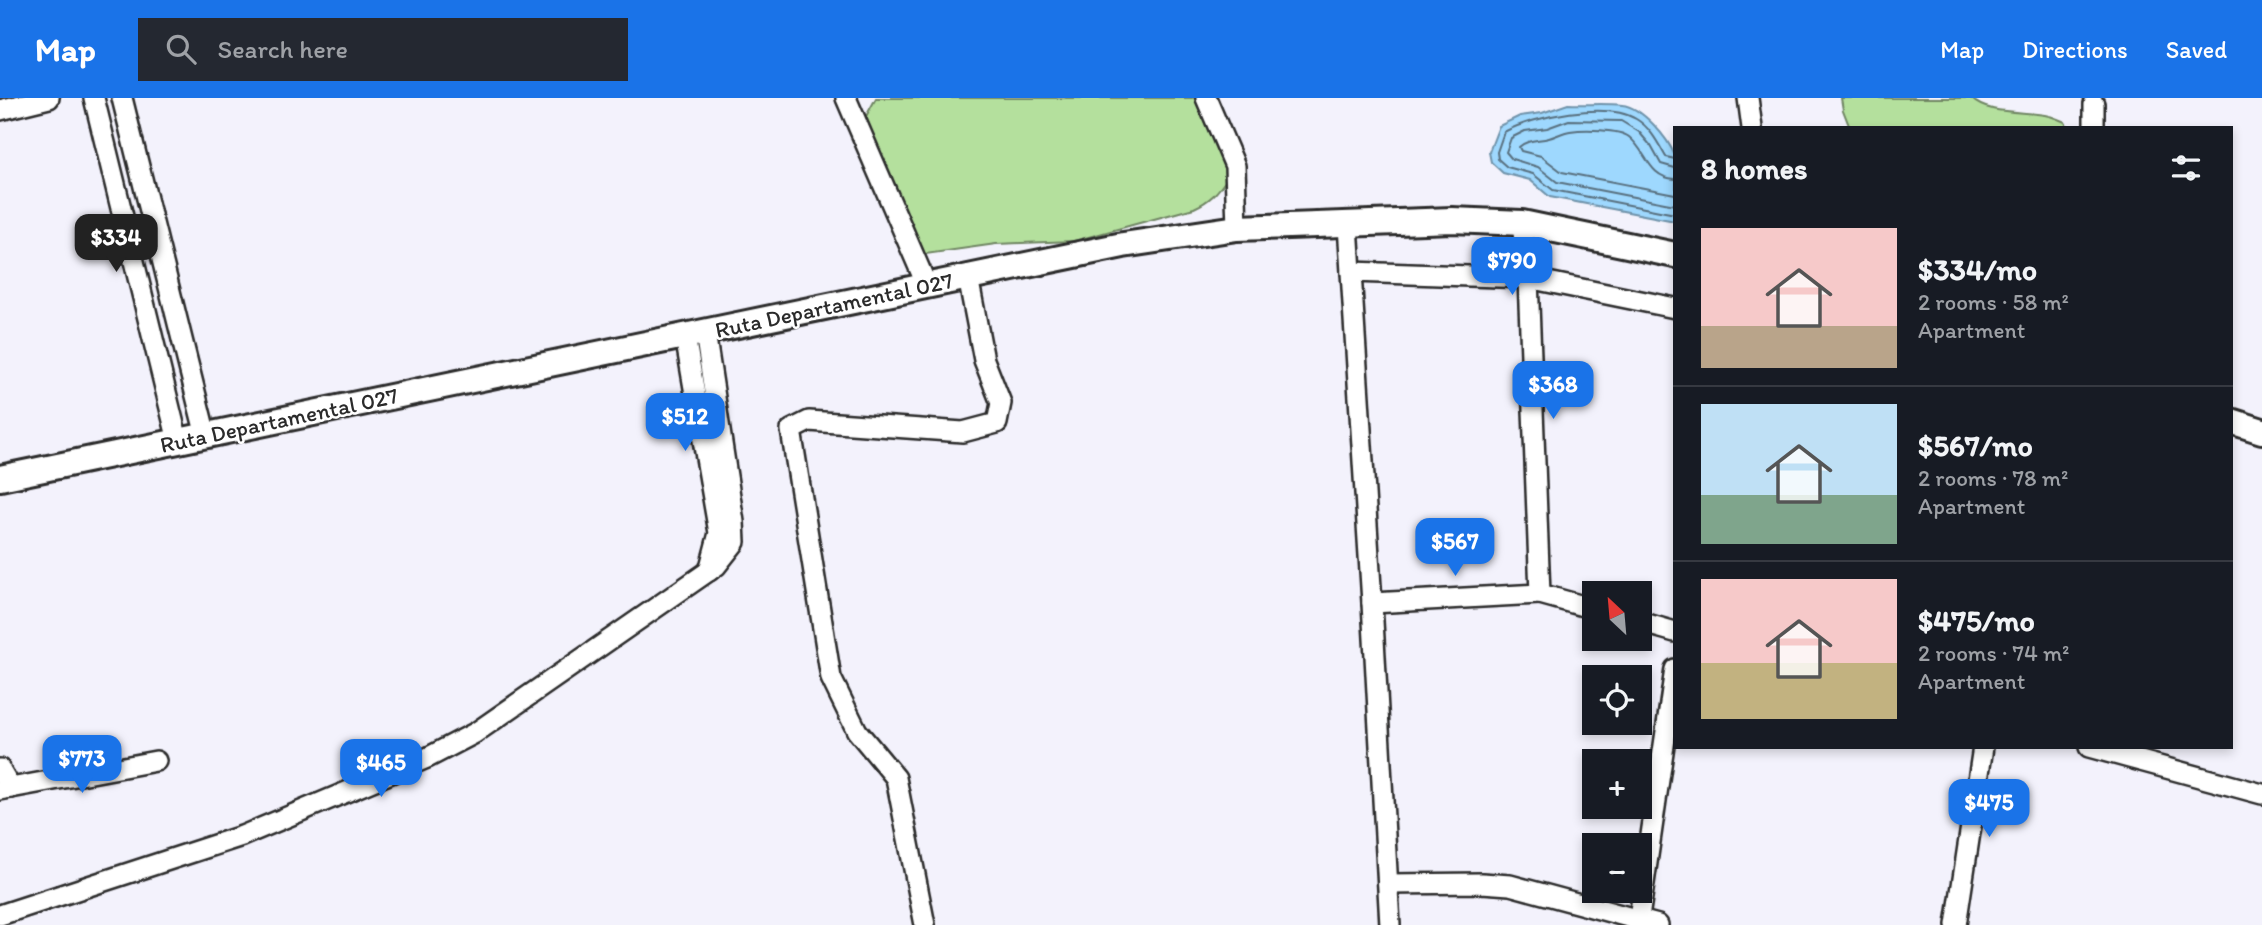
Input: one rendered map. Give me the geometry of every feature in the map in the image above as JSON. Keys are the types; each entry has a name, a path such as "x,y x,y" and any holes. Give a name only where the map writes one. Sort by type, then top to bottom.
{"main road":[{"name":"Ruta Departamental 027","path":"0,478 1123,245 1237,228 1451,220 1522,223 1673,255"},
{"path":"2233,422 2262,431"}],"street":[{"path":"0,110 49,98"},
{"path":"94,98 178,441"},
{"path":"122,98 206,436"},
{"path":"846,98 926,286"},
{"path":"1206,98 1236,166 1237,228"},
{"path":"1748,98 1752,126"},
{"path":"2094,104 2094,126"},
{"path":"1522,223 1528,278 1540,594"},
{"path":"1348,225 1390,925"},
{"path":"1351,272 1528,278 1673,308"},
{"path":"925,925 896,778 857,731 831,678 791,430 809,421 963,432 997,423 1001,403 984,360 968,277"},
{"path":"0,915 242,836 427,758 475,733 708,572 719,533 695,334"},
{"path":"1372,603 1540,594 1582,606"},
{"path":"1652,625 1673,631"},
{"path":"1638,922 1673,683"},
{"path":"1956,925 1983,749"},
{"path":"2097,749 2262,794"},
{"path":"0,769 6,789 156,761"},
{"path":"1388,884 1510,885 1638,922 1658,925"}],"green space":[{"path":"876,98 1204,98 1221,132 1228,177 1213,195 1194,208 1074,241 996,244 919,255 858,131"},
{"path":"1841,98 1971,98 1987,108 2051,116 2065,122 2067,126 1849,126"}],"water":[{"path":"1568,104 1608,104 1630,107 1646,117 1673,152 1673,221 1550,197 1530,180 1503,173 1491,162 1489,152 1499,126 1520,116 1542,113"}]}
